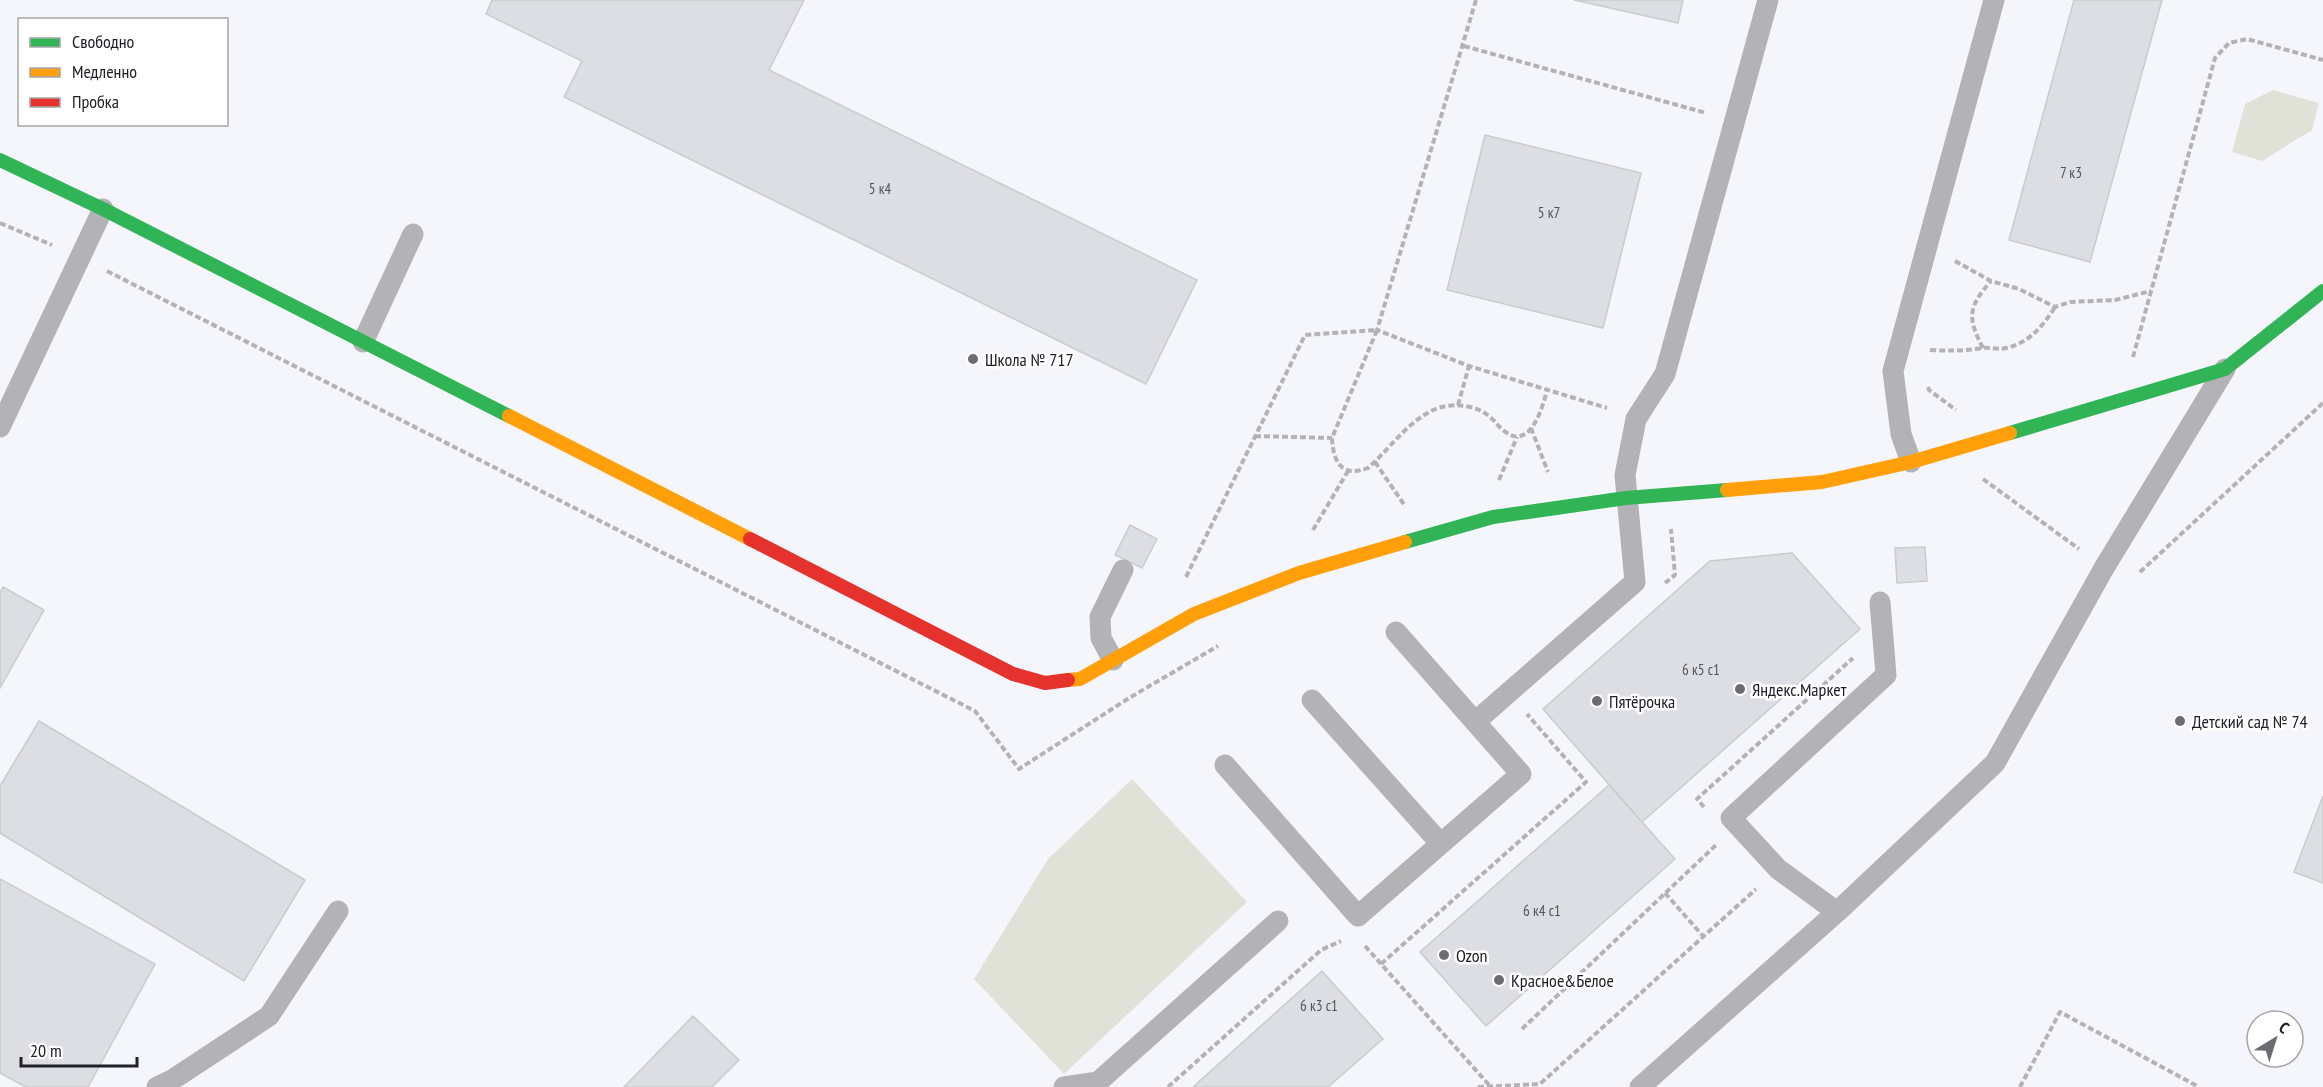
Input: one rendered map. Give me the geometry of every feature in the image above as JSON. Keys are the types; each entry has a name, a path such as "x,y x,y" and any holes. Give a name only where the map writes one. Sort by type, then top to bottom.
{"street":[{"path":"0,159 103,209 1013,674 1045,683 1080,679 1194,614 1299,573 1493,517 1626,498 1822,482 1911,462 2224,369 2323,291"}],"lane":[{"path":"1475,722 1635,582 1625,475 1636,420 1665,374 1768,0"},
{"path":"1911,462 1901,434 1893,371 1994,0"},
{"path":"0,427 103,209"},
{"path":"363,342 413,234"},
{"path":"1640,1087 1837,912 1995,763 2104,568 2224,369"},
{"path":"1113,660 1101,638 1100,617 1123,570"},
{"path":"1837,912 1778,869 1731,818 1886,675 1880,602"},
{"path":"1225,765 1357,926 1441,844 1521,774 1396,632"},
{"path":"1312,700 1441,844"},
{"path":"157,1087 172,1080 268,1016 338,911"},
{"path":"1064,1087 1098,1082 1278,921"}],"path":[{"path":"1476,0 1377,330 1332,438 1333,453 1338,463 1348,471 1368,468 1429,412 1444,406 1458,405 1478,409 1489,416 1507,434 1517,436 1524,434 1539,418 1547,390"},
{"path":"2131,365 2215,58 2229,43 2247,39 2323,60"},
{"path":"1464,46 1736,121"},
{"path":"0,223 80,258 975,711 1018,769 1129,698 1220,646"},
{"path":"1952,259 1991,281 2019,289 2055,307"},
{"path":"1983,348 1972,329 1970,313 1979,294 1991,281"},
{"path":"1926,350 1970,351 1983,348 2005,348 2029,339 2045,323 2055,307 2070,302 2115,300 2151,291"},
{"path":"1183,584 1305,335 1377,330 1468,366 1621,412 1636,420"},
{"path":"1458,405 1468,366"},
{"path":"1975,474 2127,584 2323,403"},
{"path":"1531,428 1548,472"},
{"path":"1254,436 1332,438"},
{"path":"1498,483 1517,436"},
{"path":"1376,462 1410,514"},
{"path":"1312,531 1348,471"},
{"path":"1629,526 1670,522 1675,575 1657,591"},
{"path":"1380,964 1586,782 1523,709"},
{"path":"1522,1029 1720,841"},
{"path":"1478,1087 1540,1084 1778,869"},
{"path":"1665,893 1703,936"},
{"path":"1168,1087 1321,950 1357,926 1380,964 1490,1086"},
{"path":"2020,1087 2060,1012 2199,1087"}],"shaded area":[{"path":"2273,90 2319,103 2312,130 2262,161 2232,152 2245,104"},
{"path":"1132,779 1247,902 1064,1074 974,979 1048,859"}],"building":[{"path":"492,0 804,0 769,70 1197,280 1146,384 564,97 582,61 486,14"},
{"path":"1574,0 1683,0 1678,23"},
{"path":"2074,0 2162,0 2090,262 2009,240"},
{"path":"1485,135 1641,173 1603,328 1447,290"},
{"path":"1130,525 1157,539 1142,568 1115,555"},
{"path":"1925,547 1927,581 1897,583 1895,548"},
{"path":"1792,553 1860,629 1642,822 1543,709 1710,561"},
{"path":"3,587 44,610 0,688 0,593"},
{"path":"39,721 305,880 244,981 0,833 0,786"},
{"path":"1609,785 1675,859 1486,1026 1420,952"},
{"path":"2323,796 2323,883 2294,872"},
{"path":"0,879 155,964 88,1087 26,1087 0,1073"},
{"path":"1322,971 1383,1039 1328,1087 1193,1087"},
{"path":"693,1016 739,1060 712,1087 624,1087"}],"traffic: fast":[{"path":"0,160 103,209 509,416"},
{"path":"2010,433 2225,369 2323,291"},
{"path":"1405,542 1493,517 1626,498 1727,490"}],"traffic: slow":[{"path":"509,416 750,539"},
{"path":"1727,490 1822,482 1911,462 2010,433"},
{"path":"1068,680 1080,679 1194,614 1299,573 1405,542"}],"traffic: jam":[{"path":"750,539 1013,674 1045,683 1068,680"}],"place":[{"name":"Школа № 717","path":"973,359"},
{"name":"Яндекс.Маркет","path":"1740,689"},
{"name":"Пятёрочка","path":"1597,701"},
{"name":"Детский сад № 74","path":"2180,721"},
{"name":"Ozon","path":"1444,955"},
{"name":"Красное&Белое","path":"1499,980"}]}
